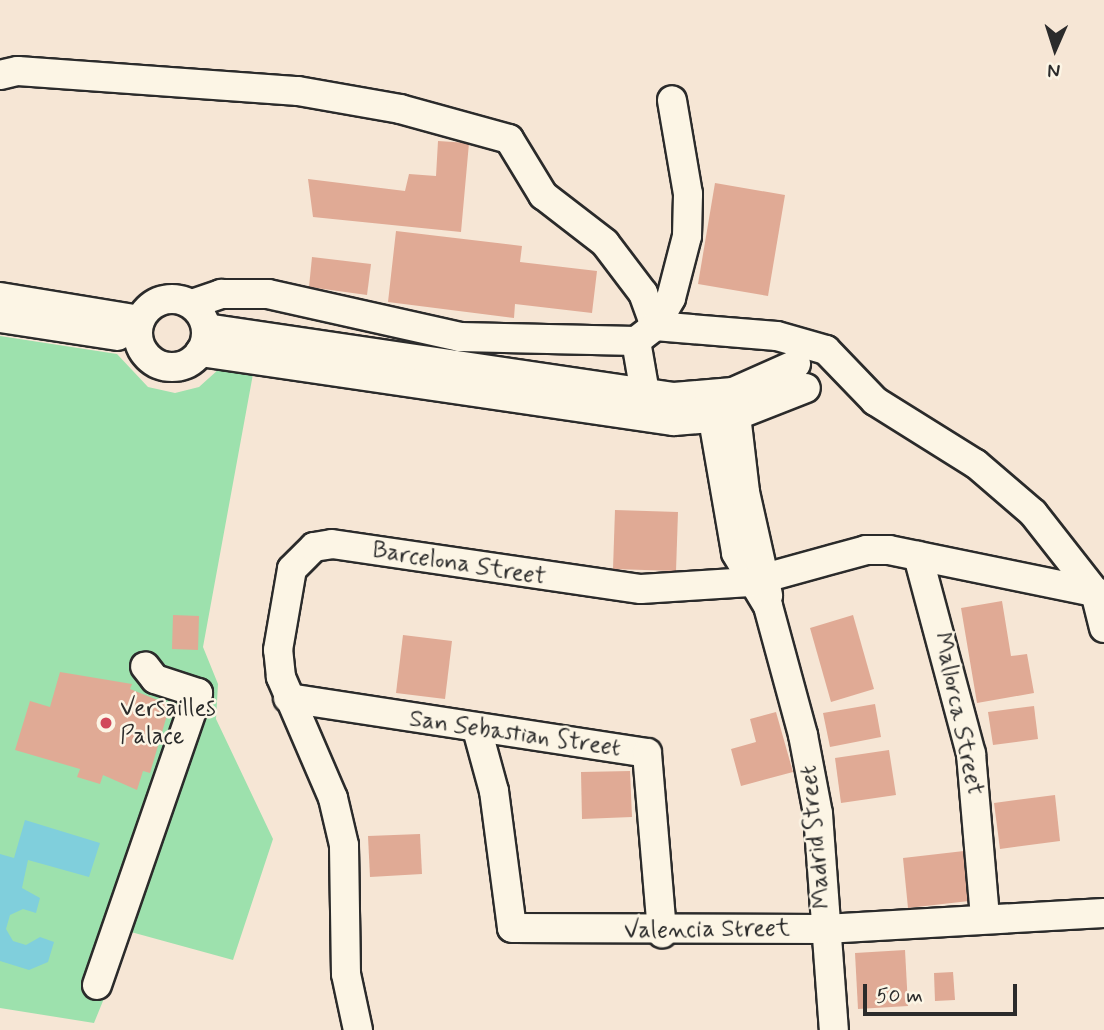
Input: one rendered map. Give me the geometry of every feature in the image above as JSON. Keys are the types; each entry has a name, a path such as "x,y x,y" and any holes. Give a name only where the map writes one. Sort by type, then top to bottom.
{"street":[{"path":"0,75 18,71 298,91 400,109 509,139 543,195 605,243 643,293 645,393"},
{"path":"645,333 671,298 687,236 688,194 672,100"},
{"path":"139,329 153,361 166,366 199,328 221,294 268,294 460,337 645,333 777,336 826,350 875,401 976,464 1033,513 1100,593 1104,628"},
{"path":"0,297 139,329"},
{"path":"139,329 162,300 199,328 623,415 722,406 801,376"},
{"path":"0,318 139,329"},
{"path":"199,328 722,406"},
{"name":"Madrid Street","path":"722,406 736,553 760,580 818,814 834,1030"},
{"name":"Barcelona Street","path":"358,1030 346,974 344,845 333,798 288,698 278,650 292,569 314,547 332,544 641,589 760,580 866,550 918,556 1100,593"},
{"name":"Mallorca Street","path":"918,556 971,754 985,918"},
{"path":"97,985 198,693 155,680 145,666"},
{"name":"San Sebastian Street","path":"288,698 646,753 662,933"},
{"name":"Valencia Street","path":"477,729 494,791 512,928 662,933 825,929 1104,913"}],"green space":[{"path":"0,336 117,354 148,387 175,393 199,387 219,369 253,374 203,647 218,684 216,719 273,839 233,960 131,932 94,1023 0,1008"}],"water":[{"path":"25,820 100,843 89,877 28,860 22,888 40,898 36,913 23,909 10,915 6,929 13,941 26,945 40,937 54,942 48,962 29,970 0,961 0,854 14,858"}],"building":[{"path":"438,141 469,143 461,232 313,217 308,179 405,191 409,174 436,176"},
{"path":"715,183 785,195 768,296 698,284"},
{"path":"396,231 522,246 520,262 597,271 592,313 515,304 514,318 388,302"},
{"path":"312,257 371,264 367,295 309,287"},
{"path":"615,510 678,512 676,571 613,569"},
{"path":"1002,601 1011,656 1027,654 1034,693 977,703 961,608"},
{"path":"173,615 199,616 198,650 172,649"},
{"path":"853,615 874,689 831,702 810,628"},
{"path":"403,635 452,641 445,699 396,693"},
{"path":"60,672 132,684 130,689 170,705 150,773 143,771 137,790 103,775 100,784 77,777 80,769 15,750 30,701 50,707"},
{"path":"875,704 881,737 830,747 823,713"},
{"path":"1034,706 1038,739 993,745 988,712"},
{"path":"776,712 793,772 741,786 731,749 756,742 750,719"},
{"path":"889,750 896,795 841,803 835,758"},
{"path":"630,771 632,817 582,819 581,772"},
{"path":"1055,795 1060,841 1000,849 994,803"},
{"path":"420,834 422,874 370,877 368,836"},
{"path":"964,851 969,901 908,908 903,858"},
{"path":"905,950 908,1006 858,1009 855,953"},
{"path":"953,972 955,1000 935,1001 934,973"}],"place":[{"name":"Versailles Palace","path":"106,723"}]}
